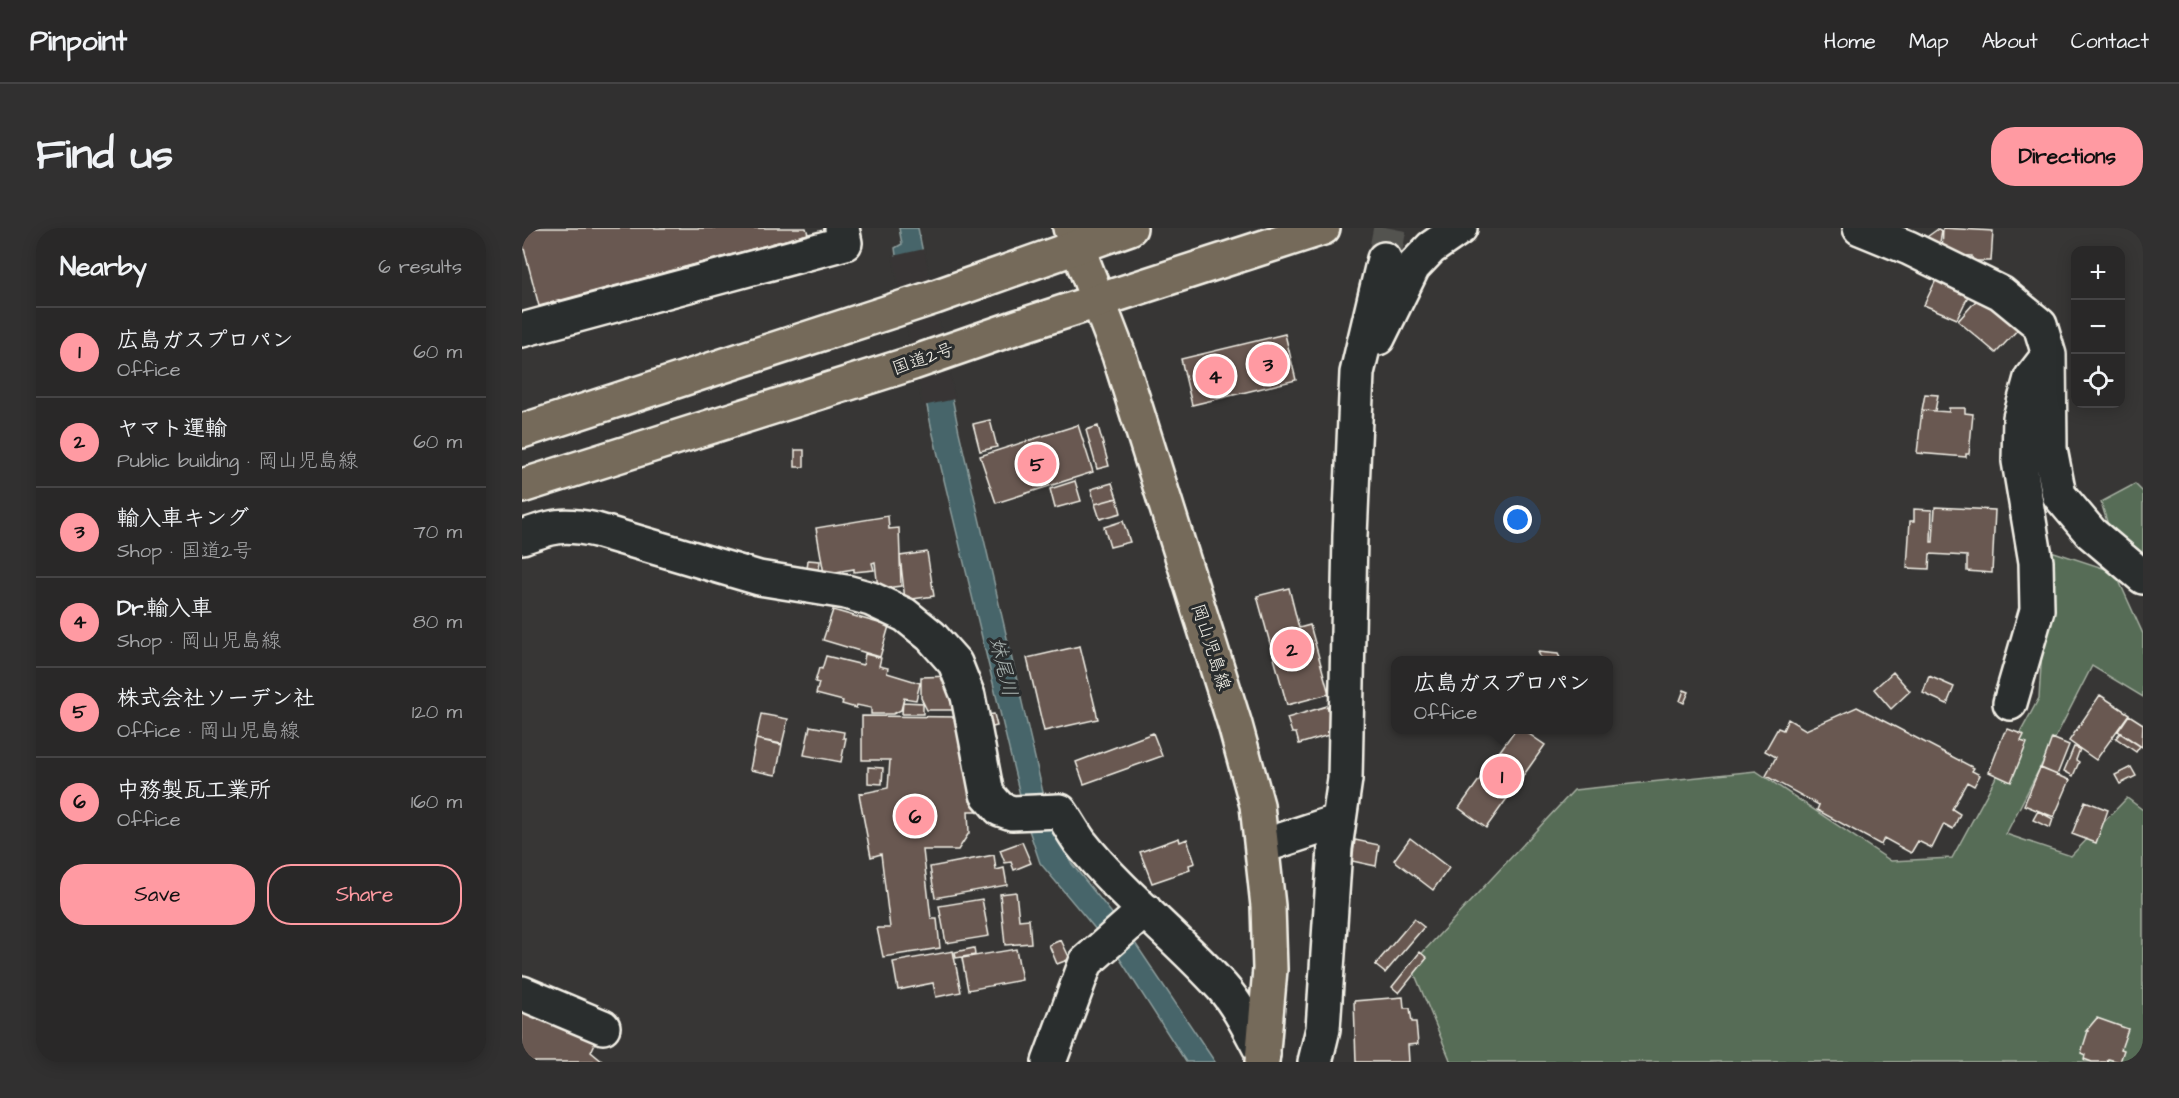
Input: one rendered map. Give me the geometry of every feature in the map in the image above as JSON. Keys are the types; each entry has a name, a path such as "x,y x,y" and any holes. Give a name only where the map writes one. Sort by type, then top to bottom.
{"main road":[{"path":"522,431 935,297 1074,237 1130,228"},
{"name":"国道2号","path":"522,486 913,363 1098,300 1323,228"},
{"name":"岡山児島線","path":"1074,237 1119,355 1235,725 1257,805 1268,906 1270,969 1264,1059"}],"street":[{"path":"522,330 845,243 842,228"},
{"path":"1357,373 1387,324 1413,267 1431,248 1460,228"},
{"path":"1860,228 1908,248 2001,293 2040,325 2049,355 2050,449 2059,495 2091,533 2143,577"},
{"path":"1315,1062 1323,1029 1335,848 1345,779 1350,536 1357,373 1384,259"},
{"path":"2010,703 2037,610 2036,562 2019,461 2020,418 2031,378 2049,355"},
{"path":"522,537 556,525 575,525 759,578 863,596 905,615 931,636 955,663 968,696 987,794 1000,809 1060,811 1079,841 1140,915 1191,954 1224,989 1246,1022 1264,1059"},
{"path":"1263,846 1339,821"},
{"path":"1049,1062 1086,962 1140,915"},
{"path":"522,993 603,1027"}],"green space":[{"path":"2135,484 2143,492 2143,561 2111,535 2101,502"},
{"path":"2048,550 2115,572 2143,634 2143,697 2092,666 2006,834 2071,856 2127,798 2143,810 2143,1062 1451,1062 1411,965 1574,790 1756,771 1891,861 1952,858 2039,698"}],"water":[{"name":"妹尾川","path":"899,228 918,228 959,432 1045,801 1054,830 1072,864 1131,937 1215,1062 1186,1062 1118,956 1040,863 1027,824 932,430 897,263 895,248 902,244"}],"pier":[{"path":"924,249 955,399 923,406 893,256"}],"building":[{"path":"522,228 806,228 808,234 539,306 522,241"},
{"path":"1943,228 1993,231 1991,261 1972,261 1972,256 1942,255"},
{"path":"1938,229 1942,231 1938,254 1917,244"},
{"path":"1936,280 1969,294 1957,319 1924,305"},
{"path":"1982,294 2020,327 1996,353 1958,321"},
{"path":"1285,334 1296,380 1192,405 1181,359"},
{"path":"1925,394 1938,395 1935,411 1922,410"},
{"path":"1949,408 1965,408 1965,413 1973,414 1969,454 1966,454 1966,457 1917,453 1922,410 1949,412"},
{"path":"990,420 997,447 980,451 973,424"},
{"path":"1078,425 1093,472 996,503 980,456"},
{"path":"1098,426 1109,466 1097,469 1086,430"},
{"path":"795,450 804,450 804,467 795,467"},
{"path":"1075,481 1081,501 1055,508 1050,489"},
{"path":"1112,483 1117,498 1095,504 1091,489"},
{"path":"1117,498 1121,513 1100,519 1095,504"},
{"path":"1935,507 1995,510 1992,573 1967,571 1967,556 1930,554 1929,569 1907,568 1910,521 1914,521 1914,509 1932,510 1931,542 1933,542"},
{"path":"888,516 889,529 899,528 901,586 878,589 875,562 872,563 874,570 854,572 854,569 824,574 816,528"},
{"path":"1123,521 1130,542 1110,547 1104,527"},
{"path":"927,552 934,596 905,600 900,556"},
{"path":"808,560 820,561 818,580 806,579"},
{"path":"1289,588 1299,628 1310,625 1329,694 1287,705 1257,596"},
{"path":"833,610 889,626 880,657 823,640"},
{"path":"1080,646 1098,719 1044,731 1027,658"},
{"path":"1538,652 1559,656 1540,656"},
{"path":"865,654 881,658 879,666 888,668 887,673 920,683 916,700 904,698 901,710 893,714 871,714 871,708 857,705 856,708 842,704 843,701 816,694 819,683 815,682 826,656 863,665"},
{"path":"1893,672 1910,691 1891,709 1874,689"},
{"path":"954,676 961,710 927,710 921,698 921,677"},
{"path":"1929,676 1954,687 1947,704 1923,693"},
{"path":"1684,690 1689,692 1684,703 1680,701"},
{"path":"2100,695 2129,714 2096,760 2069,741"},
{"path":"903,702 923,703 923,714 902,714"},
{"path":"1327,706 1333,725 1329,726 1332,734 1299,744 1296,733 1292,733 1287,718"},
{"path":"1857,707 1974,768 1972,771 1980,775 1974,786 1967,782 1952,809 1960,814 1953,829 1944,824 1932,848 1918,841 1911,853 1884,838 1881,845 1817,810 1819,805 1766,776 1776,757 1765,751 1778,728 1783,730 1788,719 1806,730"},
{"path":"761,714 788,719 782,744 756,739"},
{"path":"994,714 997,726 988,728 985,715"},
{"path":"2129,715 2143,724 2142,747 2118,731"},
{"path":"862,716 964,717 974,782 968,783 970,801 980,801 981,811 968,811 969,833 958,850 923,850 931,919 937,919 940,948 883,957 877,928 890,928 881,854 871,857 859,794 888,788 890,760 862,760"},
{"path":"810,726 844,732 843,738 846,738 841,762 804,755"},
{"path":"2008,729 2024,735 2021,741 2027,743 2011,782 1989,772 2004,733"},
{"path":"1153,733 1162,756 1084,784 1076,762"},
{"path":"2120,733 2140,746 2136,752 2116,738"},
{"path":"1512,734 1529,734 1545,745 1486,828 1459,808"},
{"path":"2052,738 2069,745 2057,775 2041,768"},
{"path":"756,739 782,745 776,775 750,770"},
{"path":"2074,747 2080,749 2076,760 2079,762 2073,776 2064,771"},
{"path":"868,767 883,768 882,784 868,783"},
{"path":"2131,767 2136,776 2120,784 2115,775"},
{"path":"2040,768 2070,780 2054,817 2024,805"},
{"path":"2085,801 2108,810 2096,843 2072,834"},
{"path":"2038,811 2053,819 2050,828 2033,820"},
{"path":"1179,838 1180,842 1187,839 1195,863 1189,865 1190,870 1152,883 1140,852"},
{"path":"1410,838 1449,868 1433,890 1394,860"},
{"path":"1355,840 1379,845 1376,866 1352,861"},
{"path":"1022,842 1031,863 1014,870 1011,862 1005,863 1000,850"},
{"path":"994,855 996,870 1004,868 1007,885 935,898 930,867"},
{"path":"1016,892 1019,920 1029,919 1031,943 1005,945 1000,894"},
{"path":"982,899 989,936 946,943 939,906"},
{"path":"1414,919 1424,927 1385,973 1375,965"},
{"path":"1061,940 1070,959 1057,964 1049,945"},
{"path":"974,948 975,955 956,958 955,952"},
{"path":"1016,949 1022,980 968,990 962,958"},
{"path":"953,951 961,992 936,997 933,983 898,990 893,962"},
{"path":"1420,952 1427,958 1399,993 1392,987"},
{"path":"1403,997 1404,1008 1410,1008 1412,1022 1416,1022 1418,1044 1408,1045 1409,1062 1356,1062 1354,1001"},
{"path":"522,1010 597,1039 591,1052 603,1062 522,1062"},
{"path":"2097,1018 2128,1029 2121,1049 2124,1050 2120,1062 2108,1059 2107,1062 2092,1062 2084,1059 2085,1055 2081,1053 2088,1031 2086,1031"}],"tunnel":[{"path":"1384,259 1390,228"}],"place":[{"name":"輸入車キング","path":"1268,364"},
{"name":"Dr.輸入車","path":"1215,376"},
{"name":"株式会社ソーデン社","path":"1037,464"},
{"name":"ヤマト運輸","path":"1292,649"},
{"name":"広島ガスプロパン","path":"1502,776"},
{"name":"中務製瓦工業所","path":"915,816"}]}
